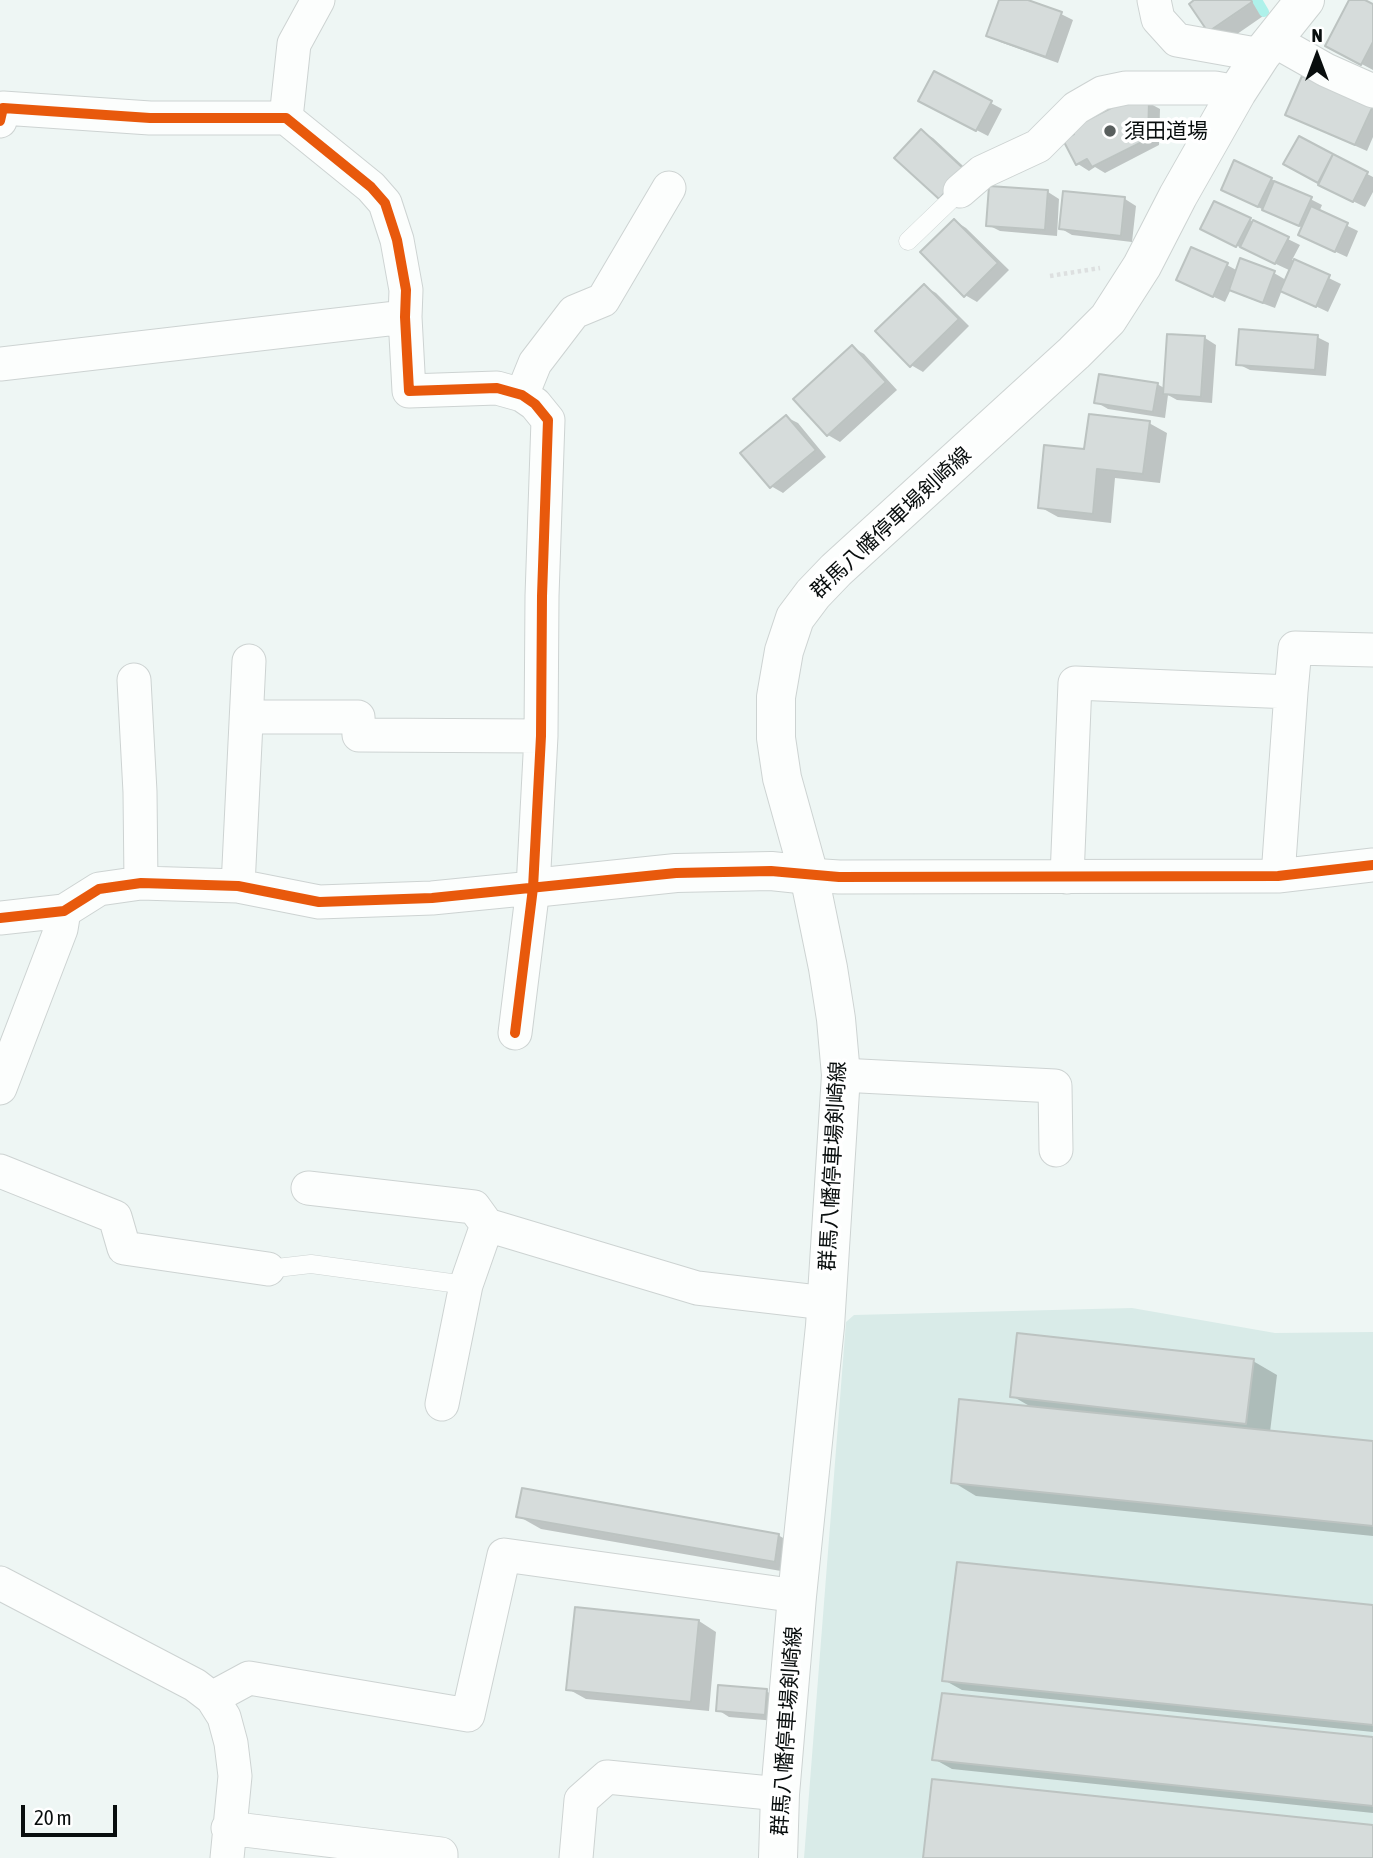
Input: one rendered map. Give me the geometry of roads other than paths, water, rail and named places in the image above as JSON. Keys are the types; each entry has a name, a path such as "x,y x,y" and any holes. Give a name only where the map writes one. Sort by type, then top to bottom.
{"main road":[{"name":"群馬八幡停車場剣崎線","path":"778,1858 780,1794 797,1596 826,1303 841,1075 830,981 809,875 782,778 776,738 776,697 784,651 795,618 836,569 1074,354 1108,319 1142,266 1237,92 1267,47 1305,0"},
{"path":"533,888 676,873 771,871 809,875"}],"street":[{"path":"286,118 294,44 318,0"},
{"path":"1154,0 1158,19 1177,40 1267,47 1373,91"},
{"path":"960,191 982,172 1038,146 1076,108 1102,93 1126,88 1214,88 1237,92"},
{"path":"0,121 4,108 150,118 286,118 372,187 385,203 397,240 406,290 409,391 497,388 522,395 535,404 548,420 542,596 541,736 533,888 515,1033"},
{"path":"522,395 535,363 574,312 603,300 669,188"},
{"path":"0,364 405,317"},
{"path":"1278,876 1295,648 1373,650"},
{"path":"238,886 249,661"},
{"path":"134,680 141,792 141,883"},
{"path":"1067,877 1074,683 1290,692"},
{"path":"247,717 358,717 359,735 541,736"},
{"path":"809,875 1278,876 1373,865"},
{"path":"0,918 64,911 99,888 141,883 238,886 319,902 432,898 533,888"},
{"path":"0,1088 61,929 64,911"},
{"path":"841,1075 1055,1086 1056,1150"},
{"path":"0,1171 115,1217 124,1248 268,1269"},
{"path":"307,1188 474,1207 487,1225 696,1288 826,1303"},
{"path":"442,1404 466,1284 487,1225"},
{"path":"212,1698 249,1678 468,1715 504,1555 797,1596"},
{"path":"0,1583 195,1685 212,1698 224,1717 231,1743 235,1776 228,1843 441,1854 441,1858"},
{"path":"576,1858 581,1800 607,1777 780,1794"}],"lane":[{"path":"908,241 960,191"},
{"path":"268,1269 311,1264 466,1284"}],"waterway":[{"path":"1257,0 1264,12"}],"place":[{"name":"須田道場","path":"1110,131"}]}
